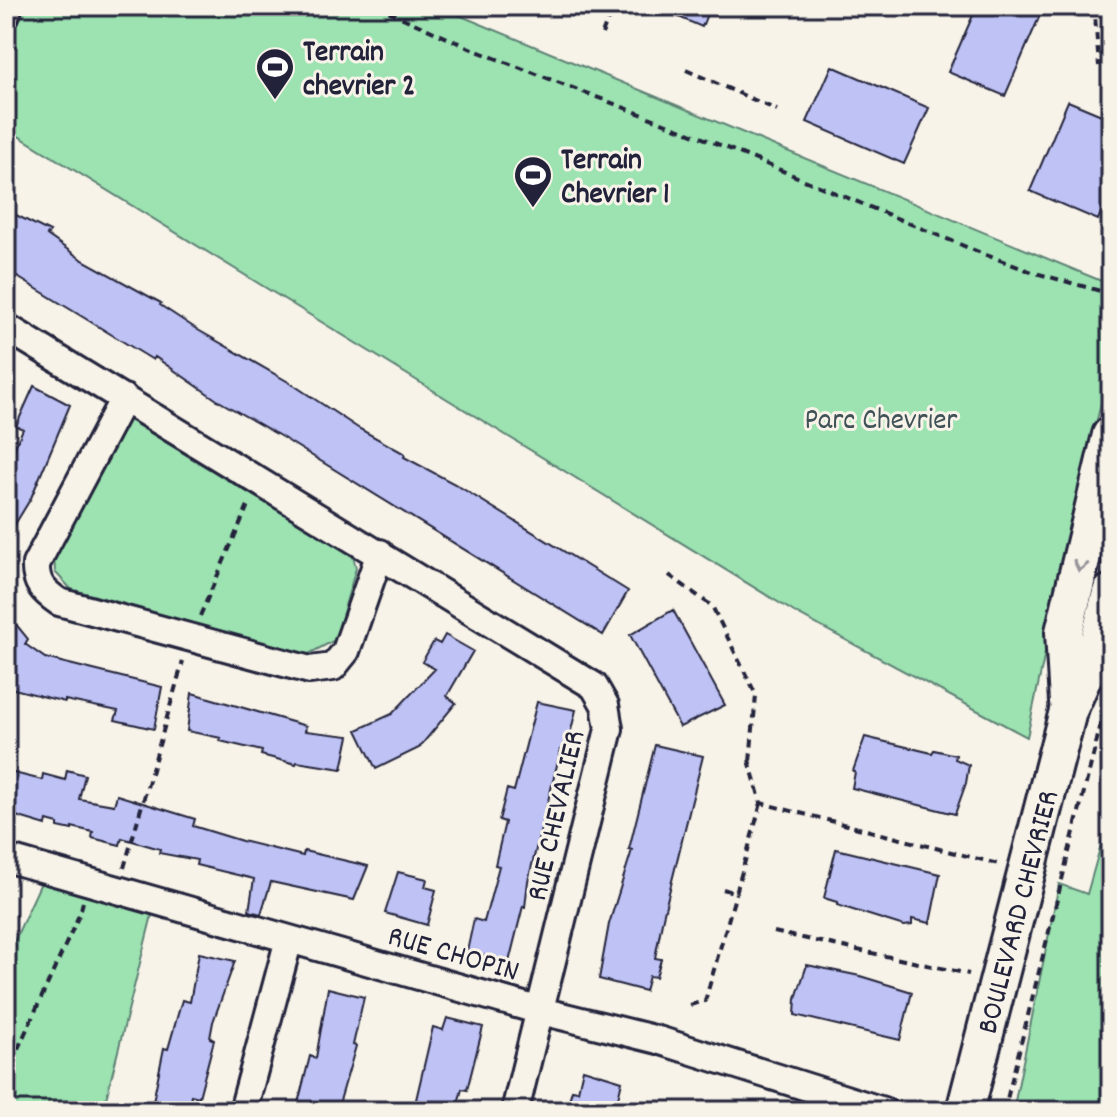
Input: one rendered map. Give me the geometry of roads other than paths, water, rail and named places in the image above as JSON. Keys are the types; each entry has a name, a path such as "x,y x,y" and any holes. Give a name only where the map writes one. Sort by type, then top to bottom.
{"street":[{"path":"6,14 9,6"},
{"name":"RUE CHEVALIER","path":"6,327 594,686 605,705 609,729 515,1111"},
{"path":"124,398 36,564 35,576 43,591 59,602 310,670 333,667 346,651 380,553"},
{"name":"BOULEVARD CHEVRIER","path":"1068,711 1064,632 1111,435"},
{"name":"BOULEVARD CHEVRIER","path":"965,1111 1068,711 1099,641 1111,593"},
{"name":"RUE CHOPIN","path":"6,858 541,1011 658,1040 883,1111"},
{"path":"243,1111 289,939"}],"place":[{"name":"Terrain chevrier 2","path":"275,101"},
{"name":"Terrain Chevrier 1","path":"533,209"}],"park label":[{"name":"Parc Chevrier","path":"881,418"}]}
